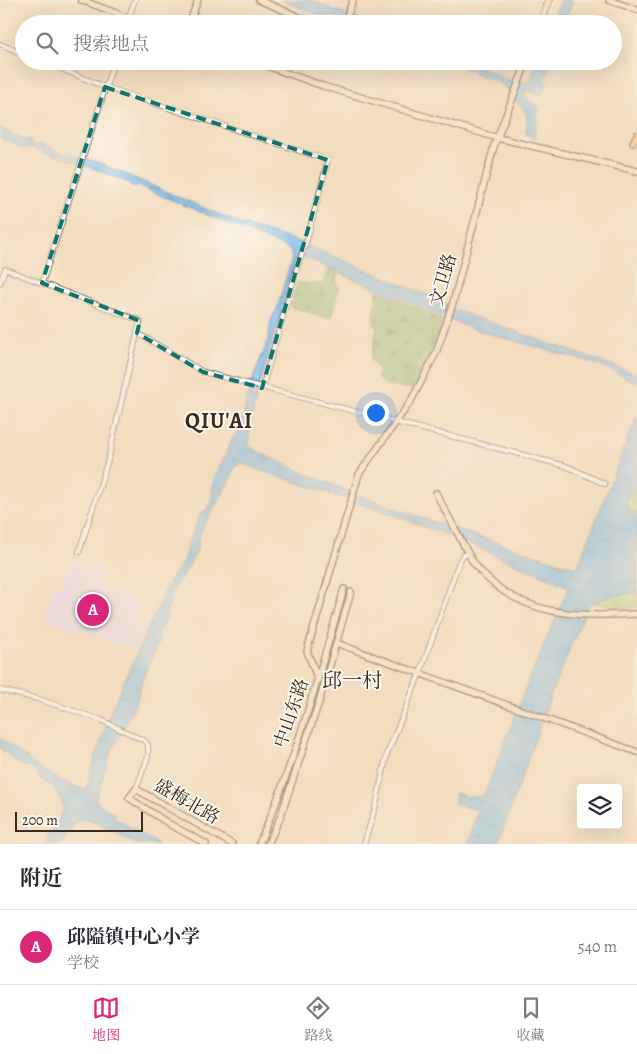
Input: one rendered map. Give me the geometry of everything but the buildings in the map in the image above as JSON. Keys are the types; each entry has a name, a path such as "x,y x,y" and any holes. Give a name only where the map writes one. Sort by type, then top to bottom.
{"main road":[{"path":"633,143 637,135"}],"street":[{"path":"81,0 114,15"},
{"path":"129,15 134,0"},
{"path":"192,15 198,0"},
{"path":"259,0 295,15"},
{"path":"348,15 353,0"},
{"path":"543,15 549,0"},
{"path":"608,0 637,10"},
{"path":"0,44 15,50"},
{"path":"64,70 105,87 328,160 306,243 262,388"},
{"path":"42,283 111,70"},
{"path":"278,70 323,86 498,138 637,171"},
{"name":"文卫路","path":"318,680 307,651 359,474 411,400 436,353 453,302 494,146 524,70"},
{"path":"0,283 2,268 140,321 108,460 79,552"},
{"path":"137,333 203,372 566,466 605,484"},
{"path":"436,493 476,566 506,594 517,600 551,611 596,616 637,614"},
{"path":"364,844 374,815 388,754 420,673 459,562 463,555 469,554"},
{"name":"中山东路","path":"259,844 272,814 318,680 344,589"},
{"name":"中山东路","path":"268,844 280,818 320,699 351,592"},
{"path":"336,643 637,752"},
{"path":"0,690 101,720 145,741 148,745 148,757 136,789"},
{"name":"盛梅北路","path":"206,844 171,826 129,798 136,789 232,844"}],"highlighted area":[{"path":"105,87 328,160 262,388 203,372 137,333 140,321 42,283"}],"shaded area":[{"path":"70,560 101,568 97,586 141,601 136,622 146,626 135,650 43,619 54,584 62,585"}],"green space":[{"path":"328,269 338,274 336,281 339,287 331,317 291,307 297,283 323,284"},
{"path":"377,291 443,320 418,389 386,386 377,378 379,370 371,359 377,328 373,323"},
{"path":"637,459 637,608 616,607 594,602"}],"water":[{"path":"281,0 310,0 348,15 319,15"},
{"path":"560,0 573,0 567,15 554,15"},
{"path":"467,70 487,70 503,78 530,83 535,70 549,70 545,78 547,83 542,95 526,90 524,94 539,108 534,138 525,133 527,120 525,111 508,96 508,89 498,82"},
{"path":"0,128 26,141 30,139 30,143 35,146 40,144 99,163 241,224 294,240 445,302 449,308 637,374 637,383 600,365 480,331 447,319 298,255 257,394 249,432 249,447 288,466 410,514 577,568 637,415 637,485 626,504 630,512 637,512 637,592 608,597 594,604 589,603 552,691 498,844 468,844 478,810 455,804 456,793 468,797 484,796 526,687 569,587 458,539 391,514 242,464 236,465 228,484 203,527 199,536 197,550 185,573 177,583 165,621 159,632 159,641 144,675 136,703 111,752 96,798 98,803 115,814 113,817 158,844 136,844 99,824 82,819 76,822 62,844 45,844 50,830 58,822 63,808 62,802 54,787 41,780 33,768 20,765 0,748 0,738 51,775 86,790 112,708 169,582 183,561 200,515 203,511 207,511 212,497 213,482 233,437 240,432 249,389 268,340 271,320 277,309 292,258 290,250 285,247 136,185 135,188 132,187 130,183 90,167 31,148 21,148 3,140 0,138"}],"place":[{"name":"邱隘镇中心小学","path":"93,610"}],"district":[{"name":"QIU'AI","path":"219,420"},
{"name":"邱一村","path":"352,680"}]}
